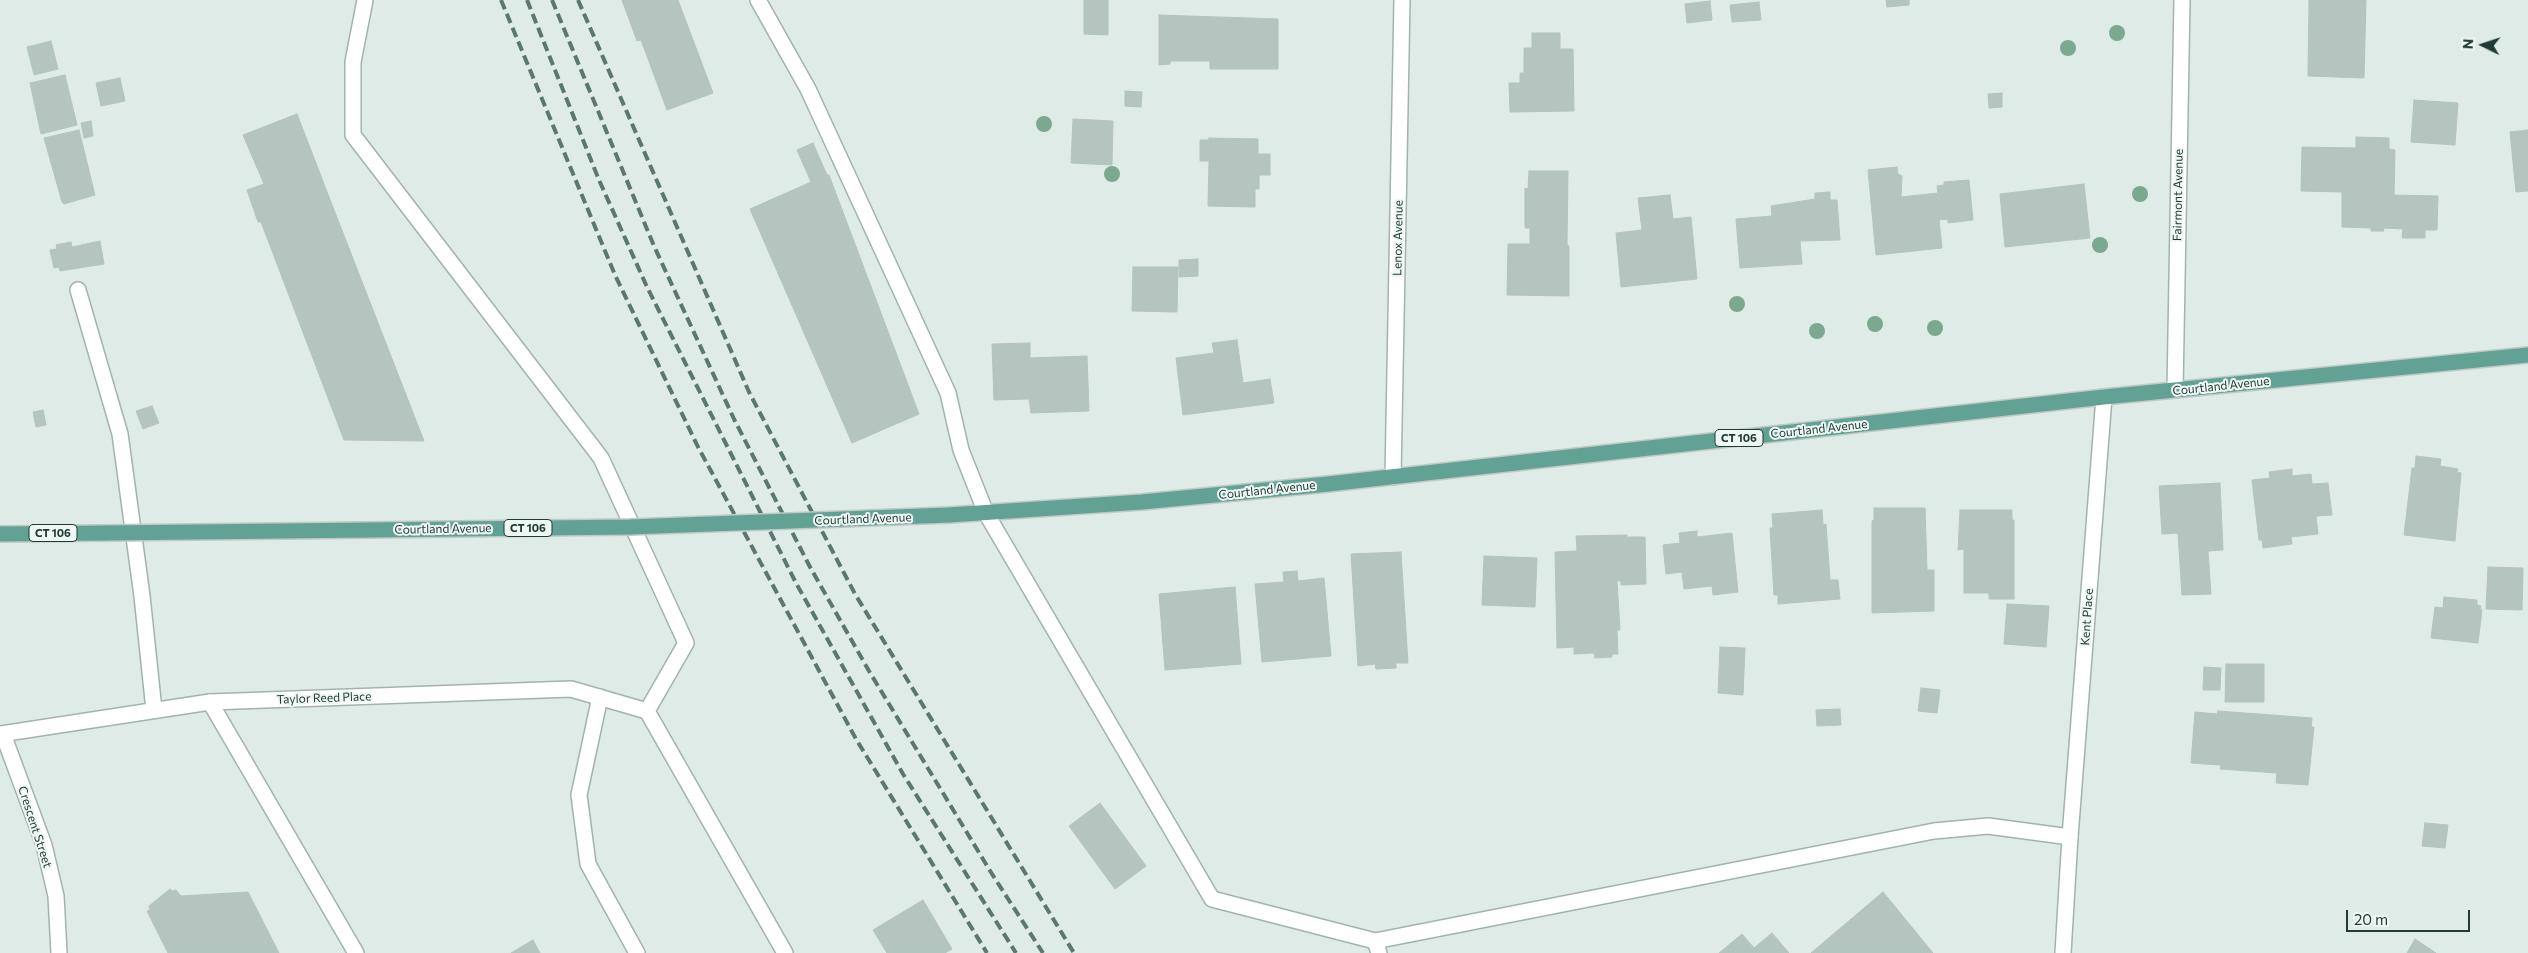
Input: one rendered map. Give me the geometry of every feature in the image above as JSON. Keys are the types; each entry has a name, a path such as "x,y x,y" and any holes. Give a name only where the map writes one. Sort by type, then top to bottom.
{"main road":[{"name":"Courtland Avenue","path":"0,534 630,527 949,515 1142,502 1393,477 2104,397 2528,355"}],"street":[{"path":"365,0 353,62 354,135 601,458 686,643 647,711 785,953"},
{"path":"758,0 808,89 944,384 961,450 986,513 1212,899 1377,947 1934,831 1988,826 2070,837"},
{"name":"Lenox Avenue","path":"1393,477 1402,0"},
{"name":"Fairmont Avenue","path":"2176,390 2182,0"},
{"path":"78,290 120,434 142,596 154,710"},
{"name":"Kent Place","path":"2063,953 2070,837 2104,397"},
{"name":"Taylor Reed Place","path":"1,734 210,702 571,689 647,711"},
{"path":"600,697 579,795 588,864 637,953"},
{"path":"210,702 356,953"},
{"name":"Crescent Street","path":"1,734 44,845 56,896 59,953"}],"building":[{"path":"622,0 678,0 713,93 667,110 641,40 637,41"},
{"path":"1084,0 1108,0 1108,35 1084,34"},
{"path":"1886,0 1909,0 1909,5 1887,7"},
{"path":"2309,0 2366,0 2364,78 2308,76"},
{"path":"1710,1 1712,20 1687,23 1685,4"},
{"path":"1759,2 1761,20 1732,22 1730,5"},
{"path":"1159,15 1278,19 1278,69 1210,69 1210,61 1170,61 1170,64 1159,65"},
{"path":"1532,33 1560,33 1560,49 1573,49 1574,111 1510,112 1509,83 1520,83 1520,73 1524,73 1524,48 1532,48"},
{"path":"51,41 58,69 34,75 27,47"},
{"path":"65,75 77,125 41,134 30,83"},
{"path":"120,78 125,101 101,106 96,83"},
{"path":"1125,91 1142,92 1141,107 1125,106"},
{"path":"2002,93 2002,107 1989,108 1988,94"},
{"path":"2414,100 2458,103 2455,145 2411,142"},
{"path":"297,114 424,441 344,440 261,222 258,222 247,190 264,184 243,135"},
{"path":"1073,119 1113,121 1112,165 1071,163"},
{"path":"91,121 93,136 84,138 81,123"},
{"path":"79,130 95,195 64,204 44,138"},
{"path":"2528,130 2528,191 2516,192 2510,132"},
{"path":"2356,137 2389,138 2389,149 2395,150 2394,195 2438,196 2437,230 2425,230 2425,238 2402,238 2403,229 2383,228 2384,231 2371,231 2371,228 2342,227 2342,192 2301,191 2302,147 2356,148"},
{"path":"1209,138 1258,139 1258,154 1270,154 1270,175 1259,175 1259,189 1255,189 1255,207 1208,206 1209,161 1200,161 1200,140 1209,140"},
{"path":"813,143 827,175 829,175 919,414 852,443 750,209 811,182 797,150"},
{"path":"1897,167 1898,174 1902,176 1901,197 1938,193 1937,186 1944,185 1944,182 1969,180 1973,220 1948,223 1948,219 1939,220 1942,248 1876,255 1868,170"},
{"path":"1529,171 1568,171 1567,245 1569,246 1569,296 1507,295 1508,244 1530,244 1530,228 1525,228 1525,188 1528,189"},
{"path":"2084,184 2090,238 2005,247 2000,194"},
{"path":"1830,192 1830,200 1837,200 1840,240 1800,241 1802,264 1740,268 1736,219 1772,216 1771,206 1815,199 1815,193"},
{"path":"1670,195 1673,219 1691,217 1697,279 1621,287 1616,233 1642,230 1638,198"},
{"path":"100,241 104,264 60,271 59,267 54,268 50,250 57,249 56,245 71,242 72,247"},
{"path":"1198,259 1198,276 1179,277 1179,260"},
{"path":"1133,267 1178,267 1177,312 1132,311"},
{"path":"1237,340 1243,383 1270,379 1274,403 1183,415 1176,358 1214,353 1212,343"},
{"path":"1030,343 1030,358 1087,356 1089,411 1031,413 1029,399 994,400 992,344"},
{"path":"152,406 159,423 143,429 136,411"},
{"path":"43,410 46,425 36,427 33,412"},
{"path":"2416,456 2441,459 2440,466 2458,469 2457,472 2461,473 2455,541 2404,535 2412,468 2415,468"},
{"path":"2292,469 2292,476 2311,474 2312,484 2328,483 2332,515 2316,516 2318,534 2291,537 2292,544 2263,548 2262,540 2259,540 2252,480 2270,478 2269,472"},
{"path":"2220,483 2223,550 2208,551 2211,594 2182,595 2178,533 2162,534 2159,486"},
{"path":"1874,508 1925,508 1927,570 1934,570 1934,611 1872,613 1872,521 1874,520"},
{"path":"1822,510 1823,525 1826,524 1830,580 1838,580 1840,599 1778,604 1778,595 1774,595 1770,528 1773,528 1772,514"},
{"path":"1960,510 2012,510 2012,520 2014,520 2014,599 1989,599 1989,593 1964,593 1964,549 1958,550"},
{"path":"1697,531 1697,537 1732,533 1738,592 1713,595 1712,586 1684,589 1682,572 1666,574 1663,545 1680,543 1679,533"},
{"path":"1627,535 1626,537 1645,537 1646,584 1621,585 1621,581 1617,581 1620,630 1617,630 1618,654 1612,654 1612,657 1595,658 1594,653 1574,654 1574,647 1557,648 1555,552 1577,551 1576,536"},
{"path":"1401,552 1408,663 1396,663 1396,668 1376,669 1375,664 1358,666 1351,554"},
{"path":"1484,556 1537,558 1535,607 1482,605"},
{"path":"2488,567 2523,568 2522,610 2486,609"},
{"path":"1297,571 1298,581 1324,578 1331,656 1262,662 1255,584 1284,582 1283,572"},
{"path":"1235,587 1241,664 1165,670 1159,594"},
{"path":"2444,597 2477,600 2477,605 2481,606 2480,609 2482,610 2478,643 2431,638 2435,607 2443,608"},
{"path":"2007,604 2049,606 2046,647 2004,644"},
{"path":"1720,647 1745,648 1743,695 1718,693"},
{"path":"2226,664 2264,664 2264,702 2225,702"},
{"path":"2204,667 2221,668 2220,690 2203,690"},
{"path":"1921,688 1940,690 1937,713 1918,711"},
{"path":"1840,709 1841,725 1817,726 1816,710"},
{"path":"2218,711 2312,718 2311,727 2314,727 2308,785 2276,783 2277,773 2220,769 2221,765 2191,763 2195,712 2217,714"},
{"path":"1100,803 1146,866 1115,889 1069,826"},
{"path":"2425,823 2448,825 2445,848 2422,846"},
{"path":"170,889 172,891 176,890 181,896 248,892 279,953 168,953 147,911 150,910 149,906"},
{"path":"1883,892 1933,953 1811,953"},
{"path":"923,900 952,949 945,953 887,953 873,930"},
{"path":"1772,933 1789,953 1719,953 1742,934 1754,948"},
{"path":"2415,939 2436,953 2407,953"},
{"path":"533,940 540,953 511,953"}],"railway":[{"path":"501,0 615,275 698,447 856,739 987,953"},
{"path":"527,0 599,180 647,287 796,583 903,774 1016,953"},
{"path":"552,0 654,246 734,419 810,567 869,671 992,874 1043,953"},
{"path":"578,0 749,392 855,594 1074,953"}]}
